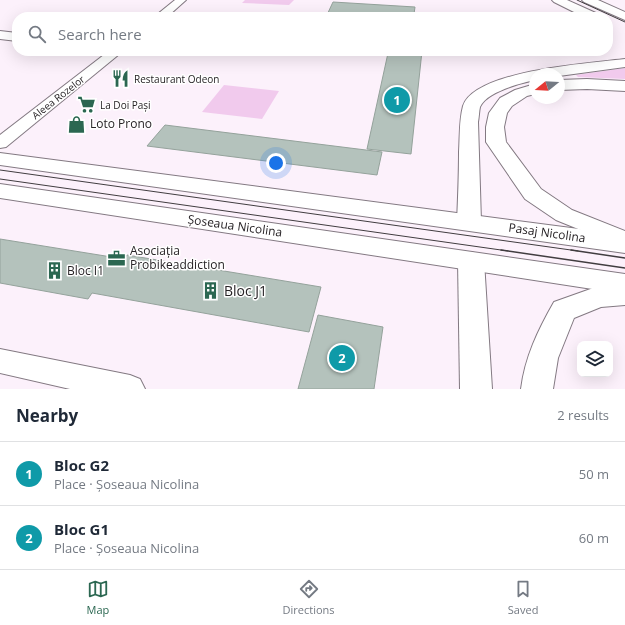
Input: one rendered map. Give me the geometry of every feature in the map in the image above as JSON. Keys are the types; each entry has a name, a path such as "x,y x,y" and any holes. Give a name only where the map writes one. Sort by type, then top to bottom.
{"main road":[{"path":"558,0 583,12"},
{"path":"588,0 625,16"},
{"path":"565,71 625,63"},
{"path":"0,159 469,222 469,122 472,105 480,96 501,84 529,77"},
{"path":"565,85 587,84 624,86"},
{"path":"529,91 521,93 506,102 498,113 495,127 496,142 533,194 564,215 625,240"},
{"name":"Șoseaua Nicolina","path":"0,191 471,261"},
{"name":"Pasaj Nicolina","path":"469,222 625,244"},
{"path":"476,389 471,261 625,284"},
{"path":"537,389 538,378 553,331 564,310 599,297 625,294"}],"street":[{"path":"166,12 181,0"},
{"path":"0,35 12,36"},
{"name":"Aleea Rozelor","path":"0,143 111,56"},
{"path":"0,361 130,389"}],"shaded area":[{"path":"245,0 294,0 289,5 242,3"},
{"path":"625,68 625,79 578,77 576,75"},
{"path":"224,85 279,91 262,119 202,112"}],"building":[{"path":"333,2 415,7 414,12 328,12"},
{"path":"387,56 421,56 411,154 367,149"},
{"path":"165,125 382,152 377,175 147,146"},
{"name":"Bloc J1","path":"0,239 124,259 127,255 321,287 309,332 92,293 88,299 0,283"},
{"path":"318,315 383,327 374,389 298,389"}],"tram line":[{"path":"577,0 603,12"},
{"path":"613,16 625,22"},
{"path":"0,170 573,250"},
{"path":"0,179 503,250"},
{"path":"503,250 508,251"},
{"path":"503,250 625,268"},
{"path":"573,250 578,251"},
{"path":"573,250 625,258"}],"place":[{"name":"Restaurant Odeon","path":"121,79"},
{"name":"Bloc G2","path":"397,100"},
{"name":"La Doi Pași","path":"87,105"},
{"name":"Loto Prono","path":"77,124"},
{"name":"Asociația Probikeaddiction","path":"117,258"},
{"name":"Bloc I1","path":"54,271"},
{"name":"Bloc J1","path":"211,291"},
{"name":"Bloc G1","path":"342,358"}]}
